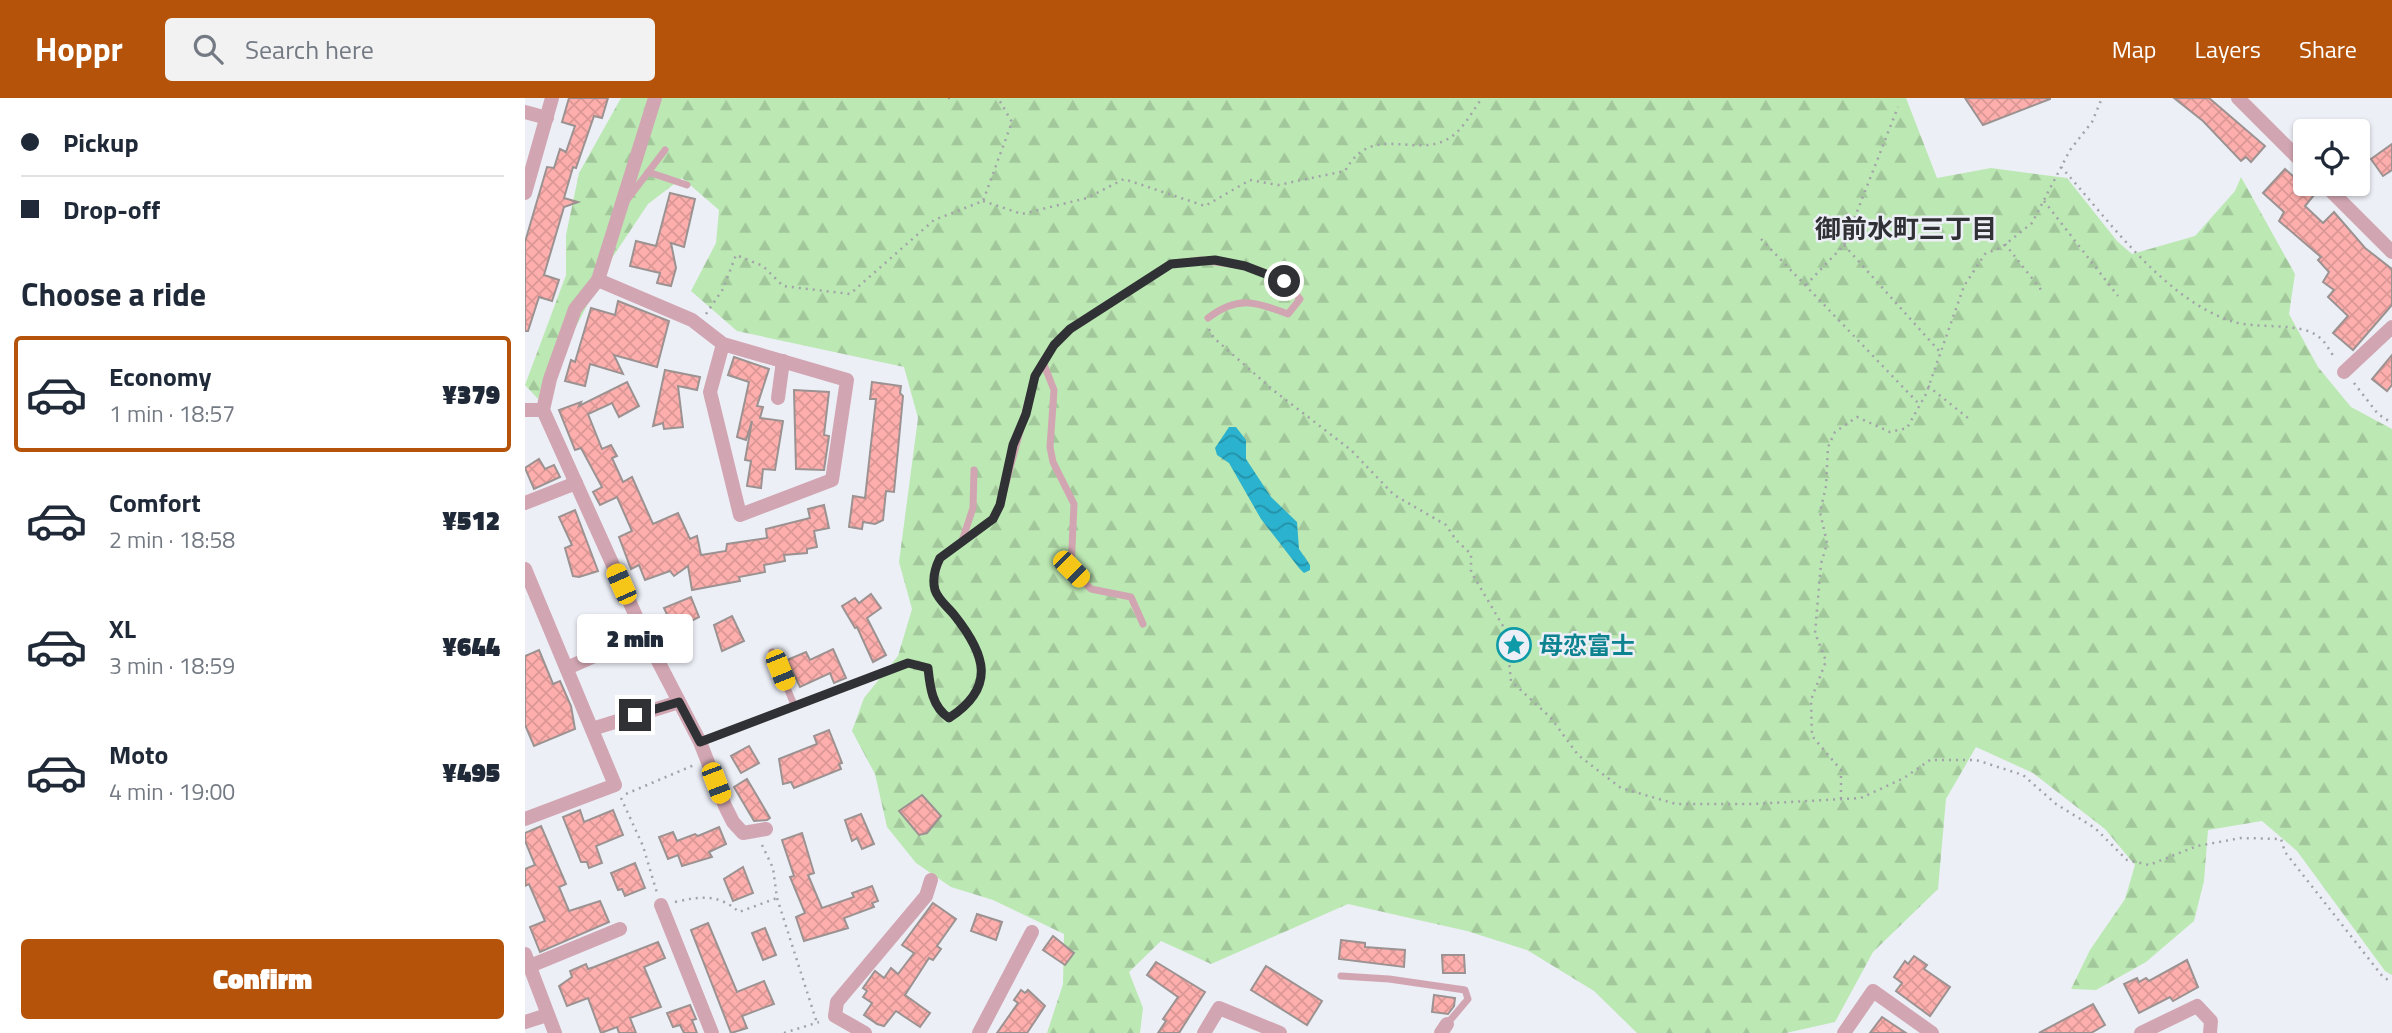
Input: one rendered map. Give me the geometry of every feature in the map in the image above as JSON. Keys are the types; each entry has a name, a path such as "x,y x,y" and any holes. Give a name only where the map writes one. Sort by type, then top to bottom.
{"street":[{"path":"525,193 552,98"},
{"path":"655,98 645,168 623,206 598,280 575,309 550,379 543,410 643,634 700,742 733,822 743,833 761,830"},
{"path":"2238,98 2293,153"},
{"path":"525,112 547,118"},
{"path":"2336,196 2392,252"},
{"path":"598,280 699,326 723,344 847,380 831,480 740,515 710,392 723,344"},
{"path":"2344,372 2392,327"},
{"path":"778,398 783,361"},
{"path":"525,410 543,410"},
{"path":"525,503 576,483"},
{"path":"525,569 615,785 525,819"},
{"path":"567,668 643,634"},
{"path":"592,729 679,702"},
{"path":"865,1033 835,1016 837,1002 926,895 931,880"},
{"path":"660,905 712,1033"},
{"path":"555,1033 527,960 619,929"},
{"path":"979,1033 1032,932"},
{"path":"1844,1033 1873,991 1932,1033"},
{"path":"2141,1033 2197,1006 2211,1021 2210,1033"},
{"path":"1204,1033 1219,1008 1280,1033"},
{"path":"525,1022 547,1015"}],"lane":[{"path":"664,150 645,168 687,185"},
{"path":"700,742 908,663 928,668 931,692 941,713 949,718 959,711 979,680 983,663 979,650 936,593 934,582 940,558 993,519 1000,505 1031,387 1043,362 1070,329 1171,264 1215,260 1245,266 1284,281 1300,299 1288,314 1269,307 1237,302 1221,307 1207,318"},
{"path":"1043,362 1054,390 1050,447 1053,462 1074,504 1071,569 1091,589 1131,597 1143,624"},
{"path":"961,542 973,508 974,470"},
{"path":"772,652 795,707"},
{"path":"1341,976 1389,979 1465,990 1468,999 1444,1028"}],"path":[{"path":"699,326 723,289 736,255 763,266 783,286 850,293 934,220 971,208 983,201 1012,122 998,98"},
{"path":"983,201 1022,214 1087,198 1124,179 1205,206 1250,180 1278,185 1345,171 1355,153 1381,143 1415,146 1445,139 1456,134 1482,98"},
{"path":"1840,799 1841,770 1812,736 1811,724 1811,700 1826,661 1815,633 1821,564 1827,543 1821,512 1828,447 1835,432 1857,416 1890,432 1907,428 1928,386 1964,286 1985,254 2005,244 2032,223 2070,150 2092,122 2102,98"},
{"path":"1806,285 1844,245 1898,107"},
{"path":"2061,167 2153,269 2196,307 2242,324 2306,329 2320,337 2378,414 2392,423"},
{"path":"2044,201 2118,296"},
{"path":"1761,239 1920,405"},
{"path":"2005,244 2042,291"},
{"path":"1844,245 1941,352"},
{"path":"1207,318 1214,338 1273,390 1351,450 1394,495 1446,524 1456,540 1471,554 1471,572 1506,631 1511,681 1551,718 1578,755 1621,788 1676,804 1754,804 1861,798 1904,778 1930,760 1976,760 2023,775 2056,804 2095,828 2127,860 2148,865 2197,846 2241,838 2281,839 2285,852 2383,977 2392,982"},
{"path":"1928,386 1968,418"},
{"path":"707,759 621,797 643,846 660,905 693,898 725,899 739,912 777,898"},
{"path":"761,830 773,867 777,898 817,1023"},
{"path":"784,1033 835,1016"}],"green space":[{"path":"621,98 1906,98 1937,178 1991,168 2067,178 2117,241 2132,254 2195,236 2235,191 2241,177 2295,274 2289,314 2318,367 2351,407 2392,429 2392,975 2385,971 2297,851 2262,821 2208,830 2204,881 2194,921 2146,962 2096,990 2071,989 2090,950 2125,899 2135,865 2105,829 2033,773 1976,747 1946,799 1938,889 1873,952 1835,1022 1786,1033 1637,1033 1594,991 1527,950 1467,931 1348,904 1211,964 1161,941 1129,972 1143,1008 1140,1033 1047,1033 1063,984 1064,934 993,900 951,887 916,863 887,827 875,774 852,731 864,698 898,656 912,609 899,562 918,418 904,367 737,331 691,291 716,243 719,210 682,178 648,204 612,258 538,399 525,385 566,275 566,235 579,173"}],"water":[{"path":"1229,427 1236,427 1246,440 1246,459 1271,497 1297,522 1299,549 1310,565 1310,570 1304,573 1299,568 1261,519 1229,463 1217,455 1215,448"}],"building":[{"path":"569,98 608,98 602,118 594,116 576,168 573,167 564,198 578,202 564,207 544,275 559,280 552,301 539,297 528,331 525,331 525,242 547,167 554,168 560,149 566,152 575,126 562,122"},
{"path":"1965,98 2050,98 2050,99 1983,125"},
{"path":"2174,98 2209,98 2265,146 2251,162 2246,157 2241,161 2203,121"},
{"path":"2392,144 2392,170 2383,176 2371,159"},
{"path":"2285,169 2293,176 2293,196 2313,196 2305,206 2323,223 2334,212 2365,248 2392,269 2392,305 2353,350 2333,333 2348,316 2328,297 2334,290 2323,282 2329,272 2318,260 2321,257 2279,221 2284,212 2263,193"},
{"path":"670,193 695,199 684,247 671,243 676,268 671,286 657,283 660,273 630,266 636,241 656,246"},
{"path":"618,301 669,321 657,367 614,355 623,374 590,364 585,386 565,381 571,360 575,362 591,308 615,315"},
{"path":"2392,355 2392,385 2387,391 2372,379"},
{"path":"734,357 769,369 757,406 763,407 760,418 783,421 775,470 763,469 761,488 747,486 751,461 745,460 752,421 746,440 737,437 749,382 728,375"},
{"path":"665,370 700,377 697,390 678,386 683,427 664,429 663,423 653,426"},
{"path":"627,382 639,406 619,417 612,403 588,414 602,449 611,445 617,456 612,458 623,482 632,477 653,524 678,513 690,539 697,536 701,555 726,551 727,544 767,538 766,529 810,518 808,509 824,505 829,528 814,531 817,547 807,549 807,553 784,555 785,561 764,565 765,572 739,577 740,581 692,590 688,566 674,576 670,571 645,580 639,565 631,569 619,537 632,531 617,497 600,505 593,492 602,487 581,448 575,450 559,410 581,402 579,406"},
{"path":"872,382 901,386 900,393 903,396 894,492 886,491 883,520 875,524 863,522 862,529 849,527 853,496 865,498 876,399 870,399"},
{"path":"794,390 829,392 824,435 829,436 824,470 796,469"},
{"path":"539,459 545,469 554,465 560,477 534,489 525,468"},
{"path":"575,510 598,571 579,577 573,576 565,548 572,545 559,517"},
{"path":"871,594 881,608 867,618 886,655 873,662 857,627 855,628 842,606 855,598 859,603"},
{"path":"691,597 699,617 674,630 664,608"},
{"path":"732,616 744,641 722,651 714,625"},
{"path":"833,649 846,678 834,683 830,673 800,687 787,660 806,652 810,660"},
{"path":"539,650 553,684 560,681 571,706 575,729 534,746 525,725 525,656"},
{"path":"829,730 842,763 839,764 841,769 794,788 791,782 783,784 779,759 817,744 814,736"},
{"path":"749,746 759,763 741,773 731,756"},
{"path":"747,779 770,818 767,820 754,821 734,787"},
{"path":"922,795 941,816 927,833 919,835 899,811"},
{"path":"580,810 584,822 613,810 623,835 596,846 602,863 589,868 587,862 581,862 563,817"},
{"path":"861,814 874,844 862,849 857,838 852,841 845,820"},
{"path":"541,826 566,884 559,887 569,911 600,901 609,922 540,952 530,927 545,921 529,884 525,886 525,869 535,865 525,841 525,833"},
{"path":"719,827 726,844 709,852 712,857 682,866 678,855 668,859 659,837 673,832 677,841"},
{"path":"802,833 814,873 808,875 822,908 854,897 852,893 872,886 878,901 872,903 874,907 844,918 848,928 804,941 796,917 805,913 790,877 794,876 782,840"},
{"path":"635,863 645,888 625,896 622,889 618,890 611,873"},
{"path":"743,867 753,893 733,901 724,879"},
{"path":"933,903 956,919 937,946 941,949 933,960 929,958 905,995 930,1013 920,1027 896,1011 884,1026 877,1024 864,1015 872,1003 863,997 867,991 863,988 875,971 884,978 891,968 898,974 914,953 902,945"},
{"path":"977,914 1002,922 996,940 971,931"},
{"path":"708,923 737,992 764,981 774,1004 742,1016 747,1028 731,1033 691,930"},
{"path":"765,928 776,955 763,960 752,933"},
{"path":"1053,936 1074,953 1065,965 1043,950"},
{"path":"1341,940 1365,943 1365,947 1405,950 1404,967 1339,959"},
{"path":"658,942 665,958 644,967 661,1007 630,1018 636,1033 619,1033 617,1027 601,1033 588,998 567,1006 559,986 572,977 570,971 586,964 588,969"},
{"path":"1442,955 1464,955 1465,973 1443,973"},
{"path":"1914,956 1927,965 1924,969 1950,987 1930,1016 1896,991 1902,983 1894,977 1905,961 1908,964"},
{"path":"2187,960 2198,987 2173,1001 2170,997 2139,1013 2124,984 2137,978 2139,982 2146,978 2149,981"},
{"path":"1156,962 1205,992 1179,1033 1158,1033 1166,1021 1163,1019 1178,997 1147,975"},
{"path":"1266,966 1322,1001 1307,1025 1251,990"},
{"path":"1021,990 1025,993 1028,990 1045,1006 1027,1033 997,1033 1018,1003 1014,1000"},
{"path":"1434,995 1455,998 1454,1006 1448,1014 1432,1012"},
{"path":"2093,1004 2105,1025 2091,1033 2039,1033"},
{"path":"690,1005 696,1019 692,1020 697,1033 684,1033 680,1025 673,1027 667,1013"},
{"path":"1882,1017 1906,1033 1870,1033"}],"place":[{"name":"母恋富士","path":"1514,645"}],"district":[{"name":"御前水町三丁目","path":"1906,228"}],"route":[{"path":"635,715 679,702 700,742 908,663 928,668 931,692 941,713 949,718 970,699 983,663 979,650 936,593 935,567 940,558 993,519 1000,505 1013,445 1026,414 1031,387 1054,345 1070,329 1171,264 1215,260 1245,266 1284,281"}]}
